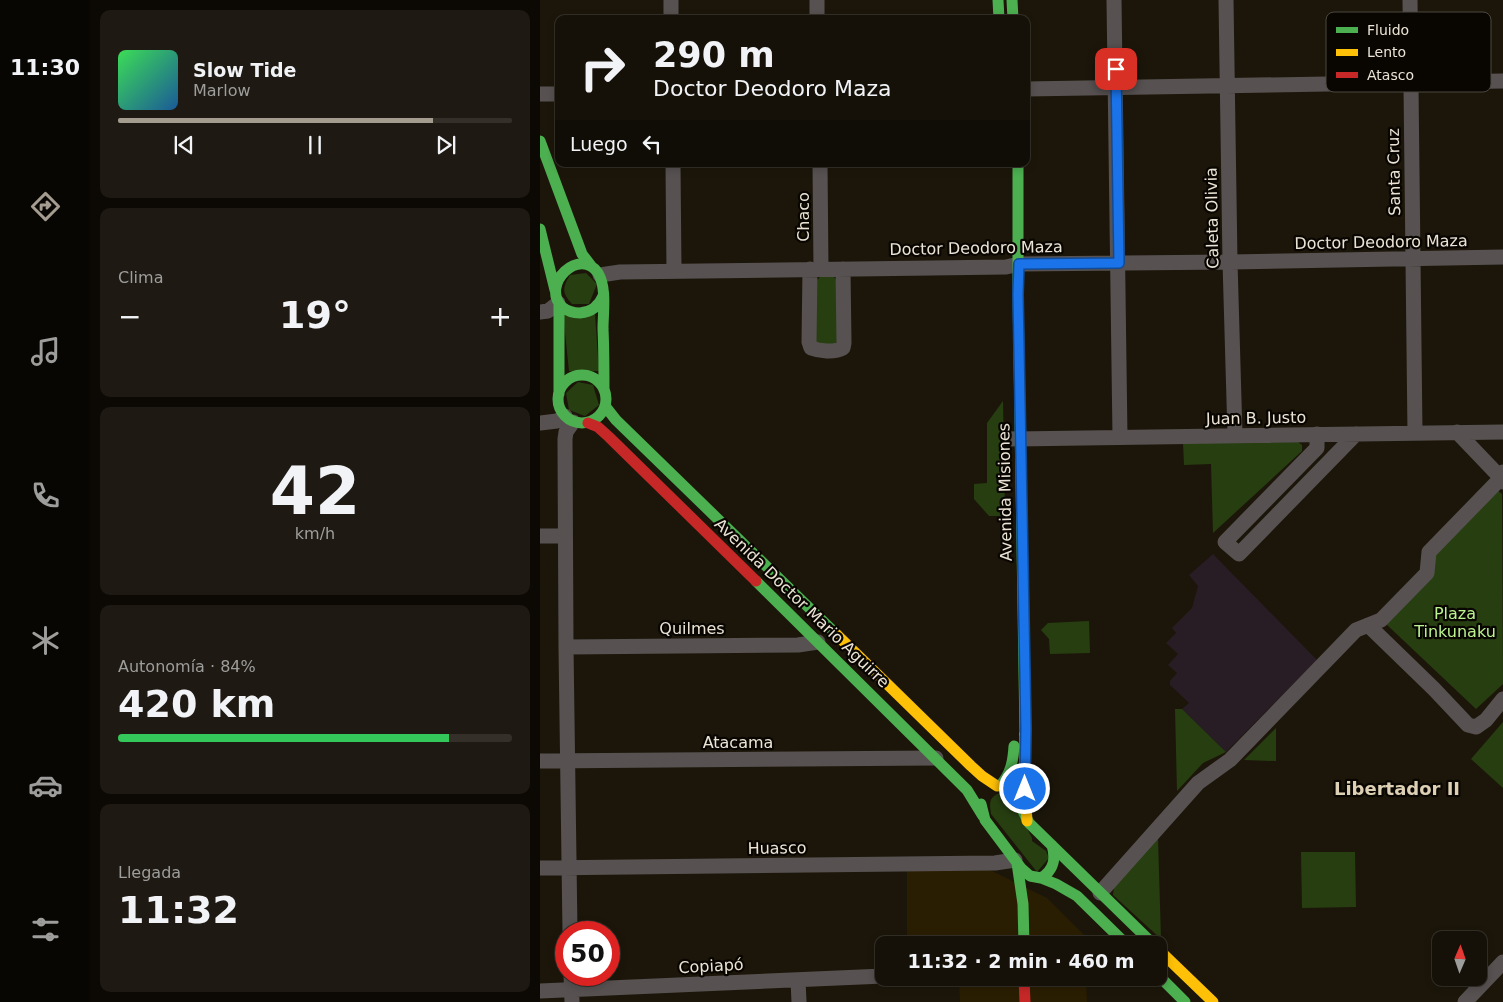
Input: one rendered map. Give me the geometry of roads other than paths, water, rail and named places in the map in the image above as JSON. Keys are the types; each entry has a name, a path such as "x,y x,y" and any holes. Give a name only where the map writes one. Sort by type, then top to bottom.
{"main road":[{"path":"998,0 999,15"},
{"path":"1012,0 1013,15"},
{"path":"540,141 582,254 596,271 603,284 604,412 600,418 575,420 560,410 557,279 568,267 580,264 596,271"},
{"name":"Avenida Misiones","path":"983,816 981,806 984,797 990,790 999,786 1012,770 1014,734 1015,438 1018,294 1009,266 1018,167"},
{"path":"540,229 557,300 569,311 586,312 596,308 602,301 603,296"},
{"name":"Avenida Misiones","path":"1007,304 1015,438 1026,729 1025,776 1027,820"},
{"path":"559,394 565,382 571,377 579,375 595,378 601,383 604,390"},
{"name":"Avenida Doctor Mario Aguirre","path":"605,406 616,420 971,766 982,776 999,786 1008,788 1013,793 1027,820"},
{"name":"Avenida Doctor Mario Aguirre","path":"575,420 598,426 936,758 967,790 1016,862"},
{"path":"1027,820 1145,936"},
{"path":"1024,919 1032,889 1040,878 1046,876 1055,863 1055,852 1052,844"},
{"path":"1016,862 1030,876 1056,884 1077,896 1118,936"},
{"path":"1016,862 1020,881 1024,936"},
{"path":"1167,958 1212,1002"},
{"path":"1167,984 1185,1002"},
{"path":"1024,986 1025,1002"}],"street":[{"path":"671,0 671,15"},
{"path":"817,0 817,15"},
{"path":"1114,0 1120,437"},
{"name":"Caleta Olivia","path":"1226,0 1235,435"},
{"path":"1030,89 1326,84"},
{"name":"Santa Cruz","path":"1411,92 1415,433"},
{"path":"540,94 555,94"},
{"path":"673,167 674,271"},
{"name":"Chaco","path":"820,167 816,269 809,342 811,348 816,350 838,350 843,348 843,269"},
{"name":"Doctor Deodoro Maza","path":"596,271 843,269 1503,257"},
{"path":"540,312 548,311 557,300"},
{"path":"540,423 575,420"},
{"path":"570,921 565,440 566,432 575,420"},
{"path":"1100,893 1198,783 1230,760 1356,630 1381,620 1427,573 1428,552 1502,477 1457,432"},
{"name":"Juan B. Justo","path":"1015,438 1503,432"},
{"path":"1317,434 1317,448 1225,542 1239,554 1356,434"},
{"path":"540,536 565,536"},
{"path":"1368,625 1468,725 1476,727 1486,720 1503,699"},
{"name":"Quilmes","path":"566,647 798,645 818,642"},
{"name":"Atacama","path":"540,761 936,758"},
{"name":"Huasco","path":"540,868 1016,862"},
{"path":"1465,1002 1503,962"},
{"name":"Copiapó","path":"540,991 875,976"},
{"path":"798,980 799,1002"}],"district":[{"name":"Libertador II","path":"1397,788"}],"park label":[{"name":"Plaza Tinkunaku","path":"1455,622"}]}
